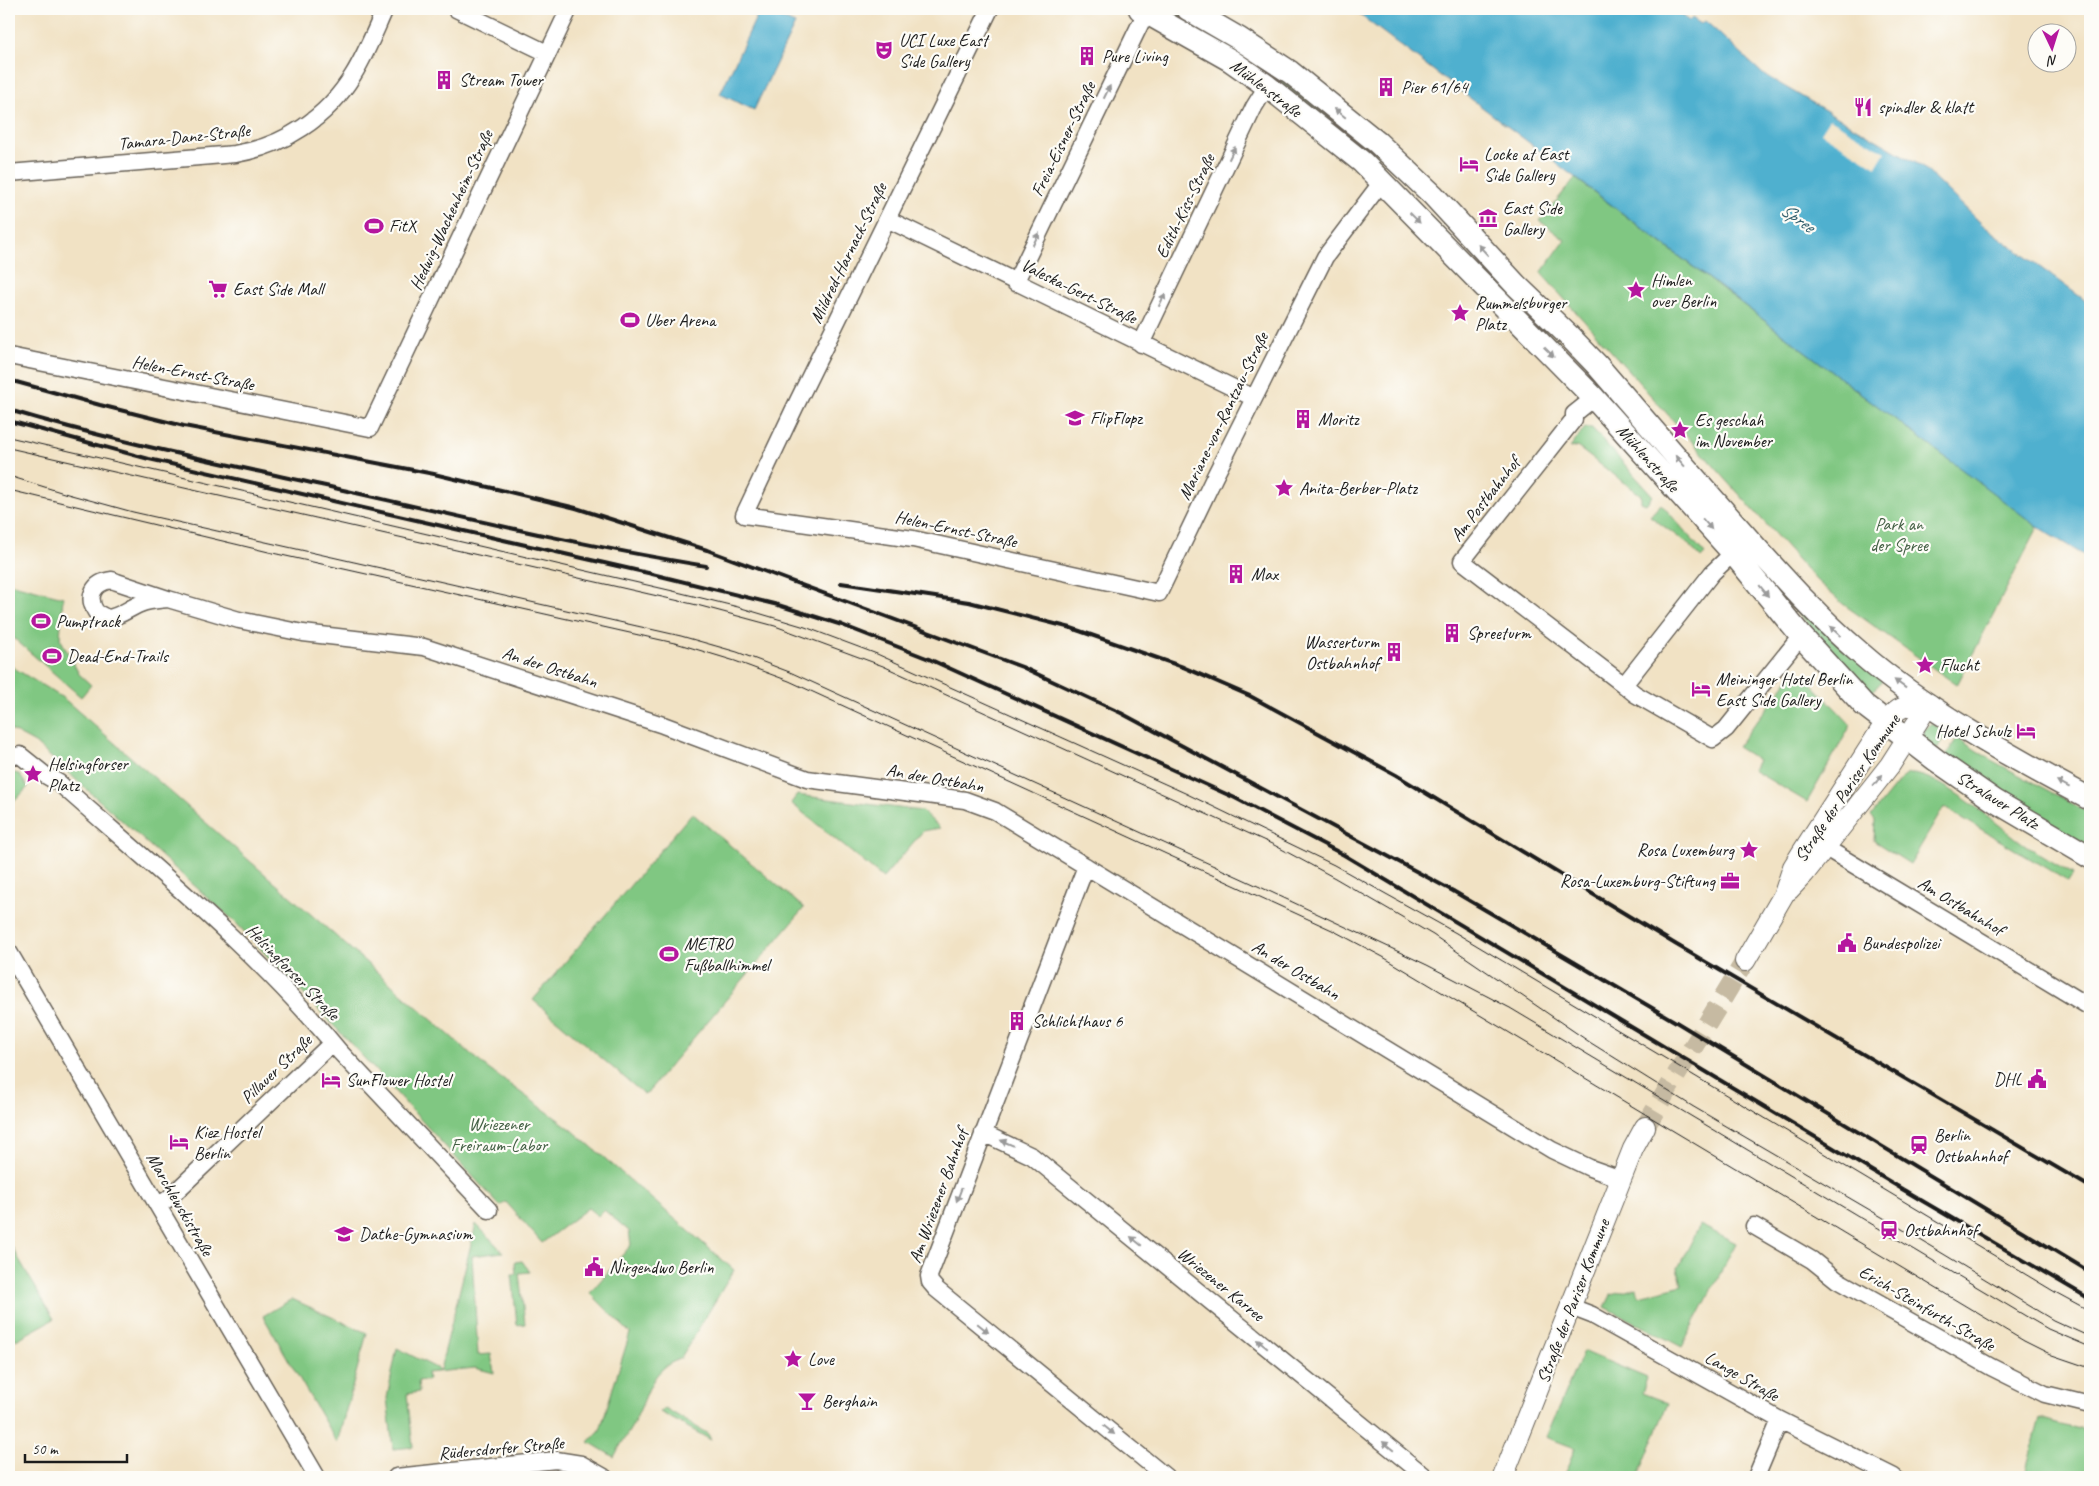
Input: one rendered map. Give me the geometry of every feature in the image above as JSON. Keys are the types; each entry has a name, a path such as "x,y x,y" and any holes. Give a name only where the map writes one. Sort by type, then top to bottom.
{"main road":[{"name":"Mühlenstraße","path":"1188,9 1238,38 1290,72 1400,163 1433,195 1516,285 1568,335 1814,611 1861,654 1929,704"},
{"name":"Mühlenstraße","path":"1143,10 1230,60 1267,86 1355,156 1594,398 1733,553 1801,636 1864,705 1908,739"},
{"path":"1381,183 1400,163"},
{"path":"1594,398 1612,383"},
{"path":"1929,704 2020,761 2090,799"},
{"name":"Stralauer Platz","path":"1908,739 1995,801 2090,856"}],"street":[{"name":"Tamara-Danz-Straße","path":"9,173 235,154 253,151 275,143 310,123 342,90 356,70 385,9"},
{"path":"456,9 547,53"},
{"name":"Hedwig-Wachenheim-Straße","path":"370,428 569,9"},
{"name":"Mildred-Harnack-Straße","path":"744,515 886,219 990,9"},
{"name":"Freia-Eisner-Straße","path":"1015,283 1143,10"},
{"name":"Edith-Kiss-Straße","path":"1141,344 1254,107 1267,86"},
{"name":"Mariane-von-Rantzau-Straße","path":"1159,593 1325,257 1381,183"},
{"name":"Valeska-Gert-Straße","path":"886,219 1254,398"},
{"name":"Helen-Ernst-Straße","path":"9,356 370,428"},
{"name":"Am Postbahnhof","path":"1594,398 1574,414 1574,419 1462,561 1635,694 1712,739 1726,729 1801,636"},
{"name":"Helen-Ernst-Straße","path":"744,515 913,539 1159,593"},
{"path":"1624,686 1712,573 1733,553"},
{"name":"An der Ostbahn","path":"168,599 239,620 294,632 333,638 412,645 433,650 663,725 807,779 965,800 981,805 995,811 1552,1150 1590,1168 1621,1179"},
{"name":"Straße der Pariser Kommune","path":"1818,843 1886,722 1895,710 1909,706 1929,704"},
{"name":"Straße der Pariser Kommune","path":"1745,961 1784,894 1793,867 1818,843 1890,765 1929,704"},
{"name":"Helsingforser Straße","path":"9,757 20,755 59,783 232,936 488,1210"},
{"name":"Am Ostbahnhof","path":"1818,843 2090,1007"},
{"name":"Am Wriezener Bahnhof","path":"1086,866 930,1270 930,1282 936,1289 1166,1477"},
{"name":"Marchlewskistraße","path":"9,952 317,1477"},
{"name":"Pillauer Straße","path":"158,1205 168,1198 332,1043"},
{"name":"Straße der Pariser Kommune","path":"1503,1477 1621,1179 1645,1127"},
{"name":"Wriezener Karree","path":"983,1133 1032,1156 1426,1477"},
{"name":"Erich-Steinfurth-Straße","path":"1754,1226 1812,1260 1837,1280 1991,1367 2045,1394 2090,1405"},
{"name":"Lange Straße","path":"1571,1306 1592,1315 1780,1420 1894,1477"},
{"path":"1756,1477 1780,1420"},
{"name":"Rüdersdorfer Straße","path":"396,1477 556,1460 581,1464 604,1477"}],"green space":[{"path":"1156,9 1169,9 1233,42 1369,145 1364,152 1334,124 1276,80"},
{"name":"Park an der Spree","path":"1575,178 2038,527 1957,685 1843,604 1817,581 1541,273 1565,240 1540,221"},
{"path":"1619,408 1661,455 1883,680 1871,693 1616,412"},
{"path":"1585,428 1592,428 1653,496 1646,504 1641,502 1641,495 1577,447 1570,448"},
{"path":"1661,504 1705,554 1701,558 1689,545 1650,516"},
{"name":"Dead-End-Trails","path":"13,584 63,597 60,638 79,674 91,685 81,697 9,634 9,585"},
{"name":"Wriezener Freiraum-Labor","path":"9,665 63,698 487,1068 571,1129 734,1270 680,1359 670,1363 652,1382 635,1421 614,1457 589,1442 600,1430 630,1333 590,1293 631,1245 629,1231 604,1210 598,1216 588,1208 542,1243 506,1202 500,1206 353,1046 235,922 35,743 9,729"},
{"path":"1797,668 1851,725 1807,802 1753,770 1758,760 1737,747"},
{"path":"1932,724 1948,733 1936,750 1923,738 1924,730"},
{"path":"1957,738 1993,761 2090,813 2090,847 1979,781 1945,757"},
{"path":"9,772 19,774 28,787 9,807"},
{"path":"1908,774 1921,775 1936,781 1969,802 2027,846 2073,874 2069,882 1944,807 1910,864 1874,841 1875,820 1871,816 1900,780"},
{"path":"797,795 922,811 940,828 923,831 883,878 791,803"},
{"name":"METRO Fußballhimmel","path":"692,813 804,908 645,1095 533,1000"},
{"path":"476,1224 503,1252 472,1256 478,1355 491,1354 494,1373 475,1368 427,1373 428,1380 418,1381 419,1392 407,1394 413,1447 393,1449 387,1398 397,1348 440,1370"},
{"path":"1700,1225 1736,1243 1682,1347 1605,1307 1611,1295 1637,1288 1639,1296 1682,1285 1678,1268"},
{"path":"9,1242 54,1319 16,1340 9,1326"},
{"path":"522,1261 530,1272 519,1273 525,1324 517,1325 512,1274 516,1274 515,1262"},
{"path":"292,1299 367,1333 337,1443 263,1316"},
{"path":"1583,1351 1647,1378 1642,1393 1668,1403 1638,1477 1563,1477 1575,1448 1546,1437"},
{"path":"665,1408 708,1434 711,1440 660,1412"},
{"path":"2040,1418 2090,1432 2090,1477 2024,1477"}],"water":[{"path":"760,9 795,24 754,110 720,94"},
{"name":"Spree","path":"1352,9 1674,9 1689,21 1692,18 1701,24 1705,21 1763,74 1923,167 1984,226 2090,304 2090,559 2038,527"}],"pier":[{"path":"1830,119 1885,152 1876,167 1821,133"}],"tunnel":[{"path":"1645,1127 1745,961"}],"tram line":[{"path":"9,437 738,607 805,627 877,654 1185,793 1334,865 1456,933 2055,1292 2090,1311"},
{"path":"9,448 697,605 775,626 883,666 1274,845 1335,878 1433,935 1591,1043 1692,1106 2053,1320 2090,1337"},
{"path":"9,476 133,512 681,636 737,652 792,673 1271,892 1427,965 1510,1008 2029,1318 2048,1329 2090,1347"},
{"path":"9,490 277,554 679,644 735,661 789,681 1332,930 1383,957 2024,1341 2052,1355 2090,1368"}],"railway":[{"path":"9,380 184,426 434,474 576,508 707,550 1022,667 1121,713 1453,891 1676,1022 2090,1272"},
{"path":"9,410 125,441 465,518 609,549 706,566"},
{"path":"9,421 149,459 648,573 778,605 842,625 929,659 1235,798 1344,855 1902,1189 2090,1299"},
{"path":"841,583 969,602 1071,628 1183,667 1250,696 1396,775 1675,944 2090,1187"}],"place":[{"name":"UCI Luxe East Side Gallery","path":"884,50"},
{"name":"Pure Living","path":"1087,56"},
{"name":"Stream Tower","path":"444,80"},
{"name":"Pier 61/64","path":"1386,87"},
{"name":"spindler & klatt","path":"1863,107"},
{"name":"Locke at East Side Gallery","path":"1469,164"},
{"name":"East Side Gallery","path":"1488,218"},
{"name":"FitX","path":"374,226"},
{"name":"East Side Mall","path":"218,289"},
{"name":"Himlen over Berlin","path":"1636,290"},
{"name":"Rummelsburger Platz","path":"1460,313"},
{"name":"Uber Arena","path":"630,320"},
{"name":"FlipFlopz","path":"1075,418"},
{"name":"Moritz","path":"1303,419"},
{"name":"Es geschah im November","path":"1680,430"},
{"name":"Anita-Berber-Platz","path":"1284,488"},
{"name":"Max","path":"1236,574"},
{"name":"Pumptrack","path":"41,621"},
{"name":"Spreeturm","path":"1452,633"},
{"name":"Wasserturm Ostbahnhof","path":"1394,652"},
{"name":"Dead-End-Trails","path":"52,656"},
{"name":"Flucht","path":"1925,665"},
{"name":"Meininger Hotel Berlin East Side Gallery","path":"1701,689"},
{"name":"Hotel Schulz","path":"2026,731"},
{"name":"Helsingforser Platz","path":"33,774"},
{"name":"Rosa Luxemburg","path":"1749,850"},
{"name":"Rosa-Luxemburg-Stiftung","path":"1730,881"},
{"name":"Bundespolizei","path":"1847,943"},
{"name":"METRO Fußballhimmel","path":"669,954"},
{"name":"Schlichthaus 6","path":"1017,1021"},
{"name":"DHL","path":"2037,1079"},
{"name":"SunFlower Hostel","path":"331,1080"},
{"name":"Kiez Hostel Berlin","path":"179,1142"},
{"name":"Berlin Ostbahnhof","path":"1919,1145"},
{"name":"Ostbahnhof","path":"1889,1230"},
{"name":"Dathe-Gymnasium","path":"344,1234"},
{"name":"Nirgendwo Berlin","path":"594,1267"},
{"name":"Love","path":"793,1359"},
{"name":"Berghain","path":"807,1401"}]}
